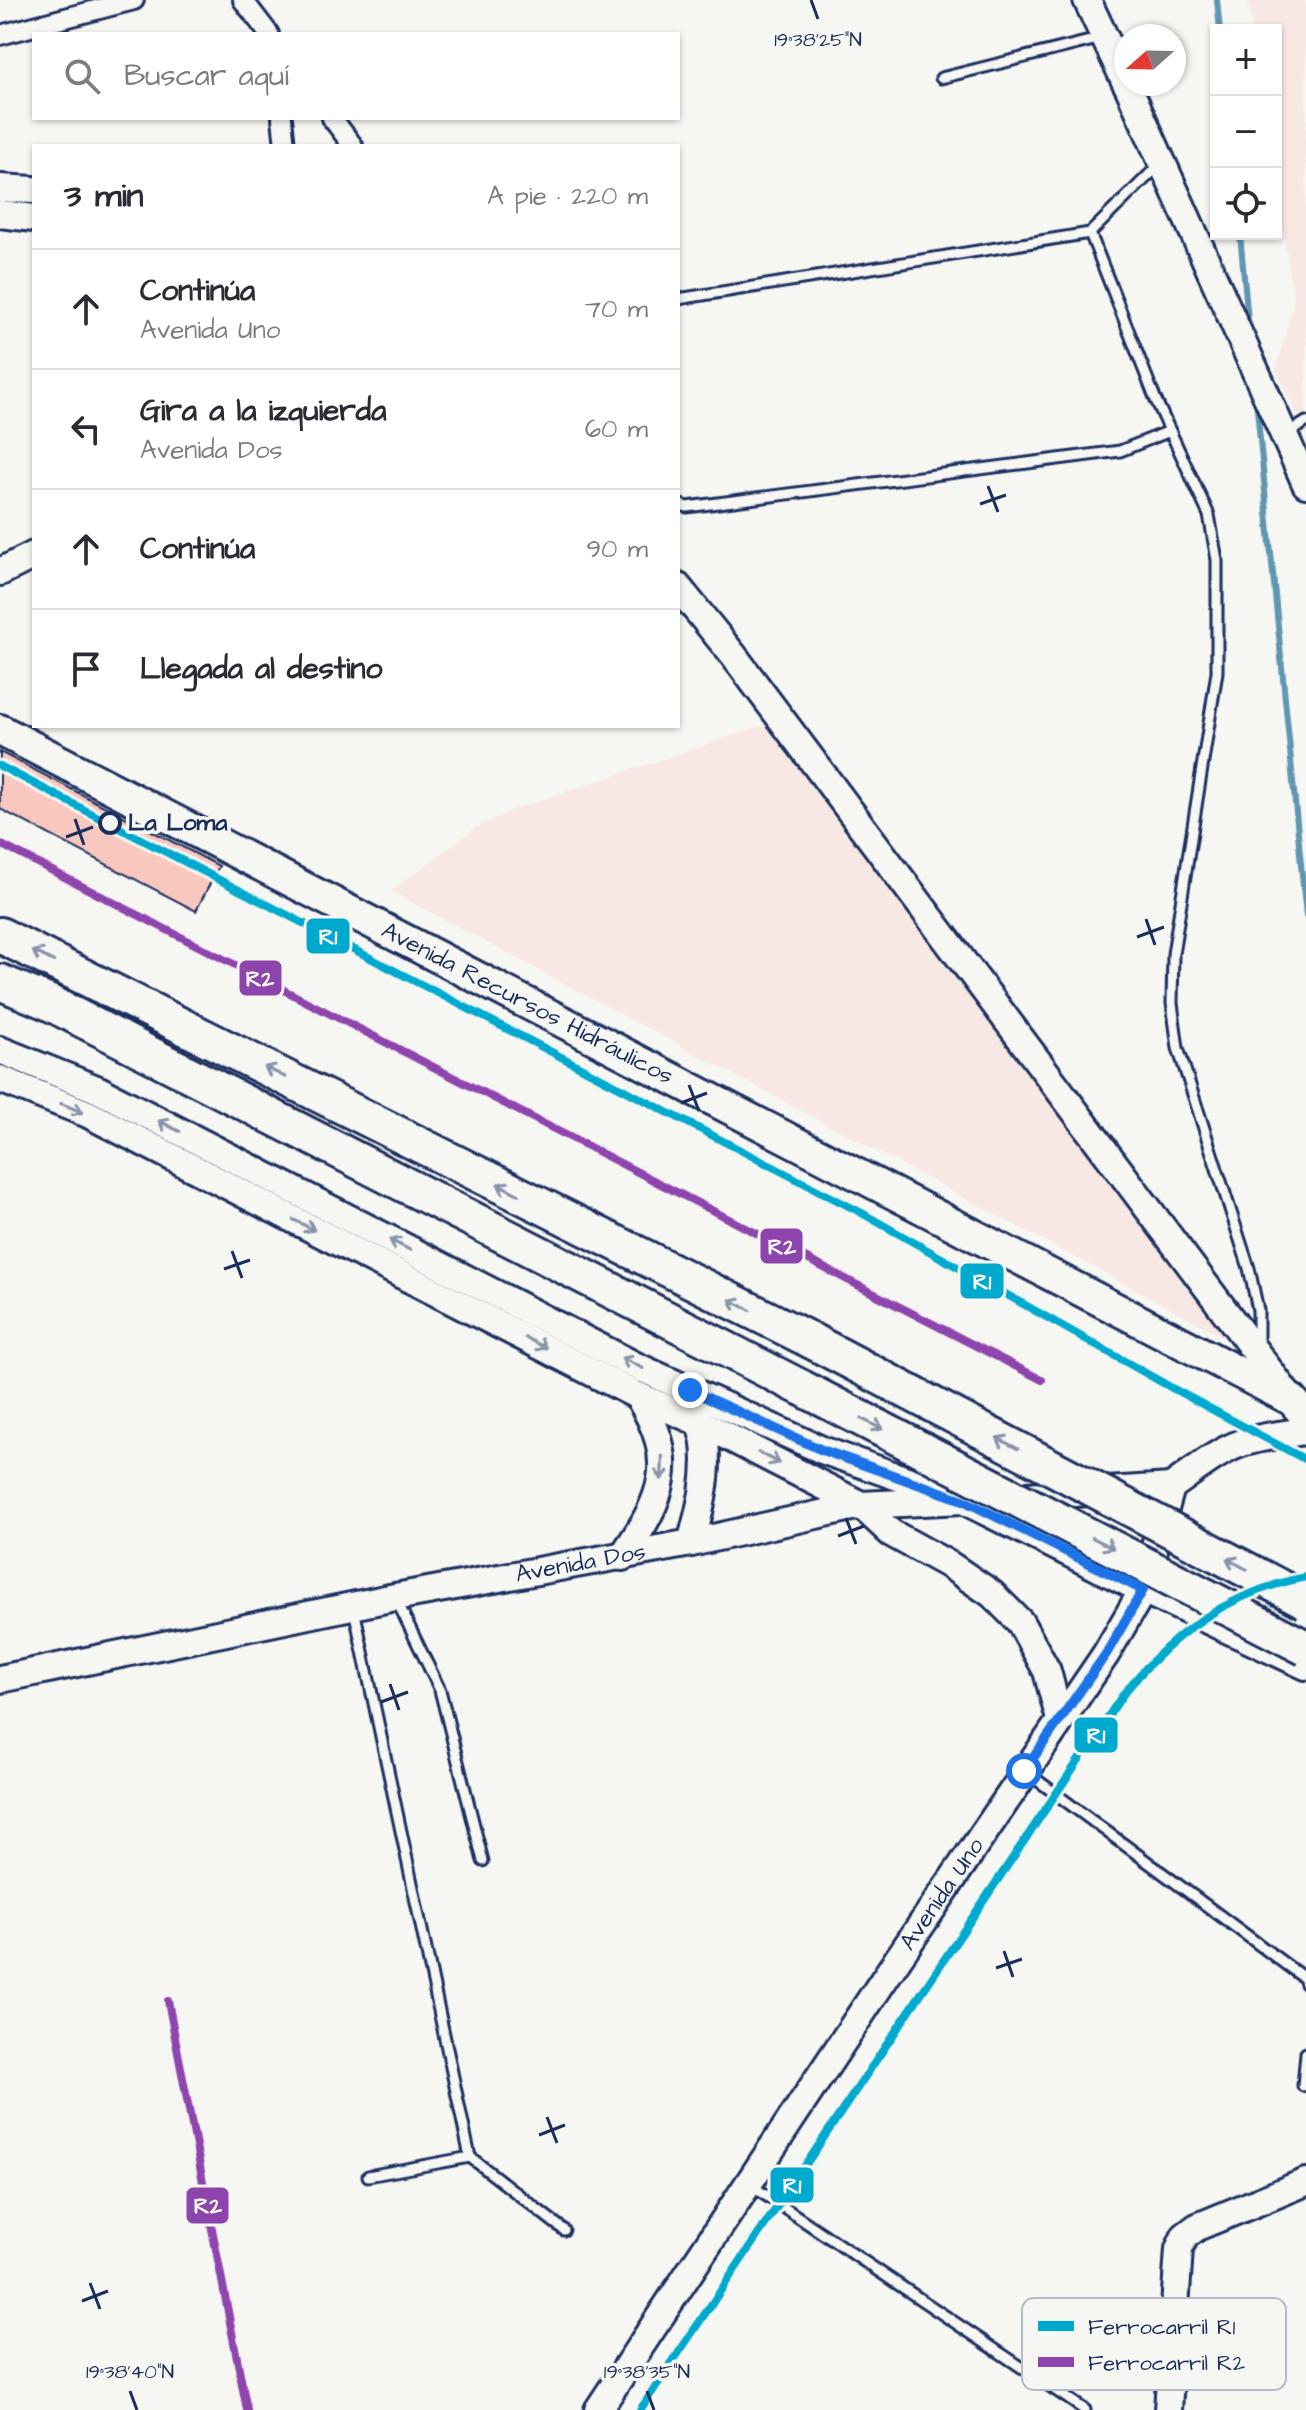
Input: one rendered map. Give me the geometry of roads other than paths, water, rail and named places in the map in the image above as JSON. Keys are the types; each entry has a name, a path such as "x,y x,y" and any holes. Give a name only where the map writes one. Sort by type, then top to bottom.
{"highway":[{"path":"0,935 810,1340 1306,1601"},
{"path":"0,982 50,1003 1306,1648"}],"main road":[{"path":"1087,0 1114,57"},
{"path":"1132,96 1199,246 1290,428 1306,484"},
{"path":"0,188 32,190"},
{"path":"0,214 32,218"},
{"path":"0,572 32,556"},
{"path":"680,587 1299,1408"},
{"name":"Avenida Recursos Hidráulicos","path":"0,730 1299,1408"},
{"path":"0,1050 99,1090 634,1365 822,1450 963,1500 1171,1487 1241,1443 1306,1431"},
{"path":"0,1079 88,1114 638,1396 699,1422 861,1505 891,1533 951,1566 992,1594 1020,1622 1047,1671 1060,1720"},
{"path":"690,1390 705,1441 706,1477 691,1543"},
{"path":"622,1557 654,1507 662,1480 662,1452 652,1419 638,1396"},
{"name":"Avenida Uno","path":"598,2410 1024,1771 1106,1654 1143,1590 1171,1487"},
{"name":"Avenida Dos","path":"0,1679 395,1597 622,1557 861,1505 963,1500 1143,1590 1306,1666"},
{"path":"1176,2298 1179,2249 1185,2236 1197,2227 1306,2182"},
{"path":"1168,2410 1169,2390"}],"street":[{"path":"0,35 134,0"},
{"path":"243,0 265,31"},
{"path":"282,120 285,144"},
{"path":"334,120 352,144"}],"lane":[{"path":"941,78 1105,37"},
{"path":"680,299 1090,233 1162,162"},
{"path":"1090,233 1155,398 1209,515 1217,560 1217,672 1173,954 1172,1003 1178,1048 1249,1268 1258,1310 1258,1356"},
{"path":"680,505 687,507 1120,451 1170,431"},
{"path":"395,1597 440,1690 483,1861"},
{"path":"353,1606 470,2157 564,2230"},
{"path":"1024,1771 1304,1978 1306,1984"},
{"path":"1303,2086 1306,2053"},
{"path":"368,2176 470,2157"},
{"path":"748,2184 1022,2368"},
{"path":"1055,2390 1085,2410"}],"waterway":[{"path":"1217,0 1219,24"},
{"path":"1241,240 1249,331"},
{"path":"1256,398 1306,916"}],"rail line":[{"name":"R1","path":"0,766 860,1212 1306,1460"},
{"name":"R2","path":"0,844 1042,1380"},
{"name":"R1","path":"640,2410 1124,1693 1162,1651 1204,1618 1251,1593 1306,1577"},
{"name":"R2","path":"168,2001 247,2410"}],"place":[{"name":"La Loma","path":"110,823"}]}
